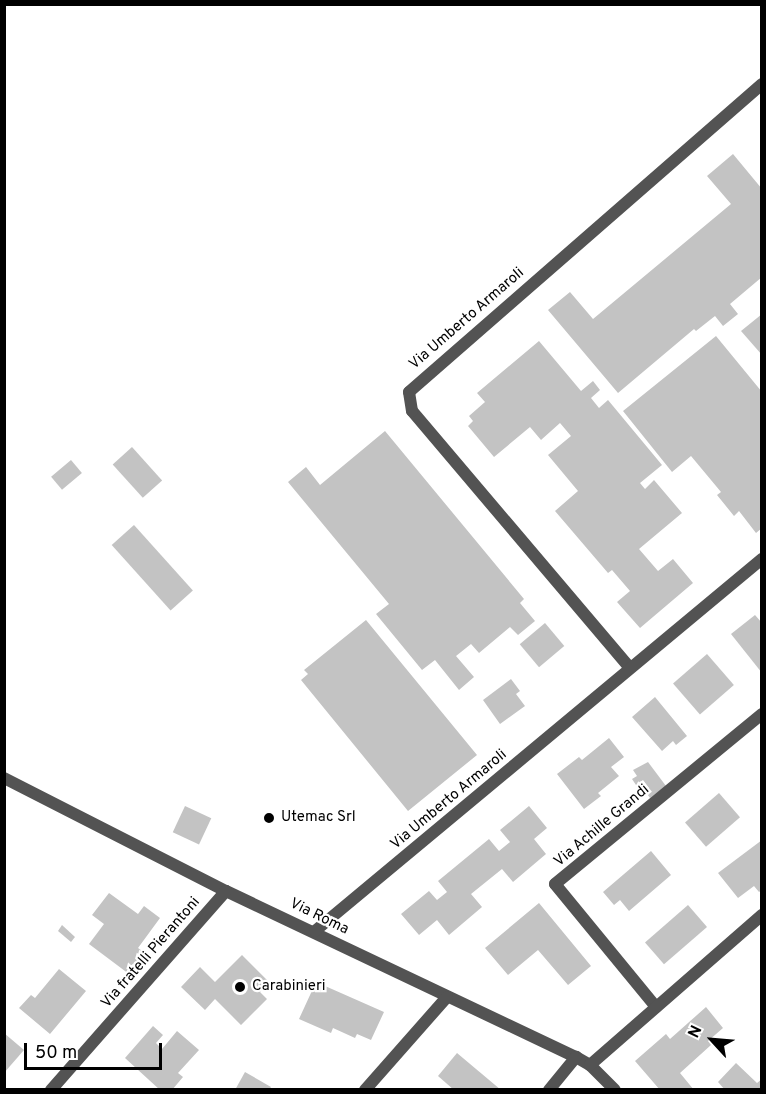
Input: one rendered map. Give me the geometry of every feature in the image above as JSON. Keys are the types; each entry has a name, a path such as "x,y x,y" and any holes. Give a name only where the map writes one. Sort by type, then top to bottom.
{"street":[{"name":"Via Umberto Armaroli","path":"630,668 412,411 409,392 762,84"},
{"name":"Via Umberto Armaroli","path":"315,931 762,558"},
{"name":"Via Achille Grandi","path":"656,1007 555,884 762,714"},
{"name":"Via Roma","path":"4,778 226,891 315,931 447,998 590,1065 615,1089"},
{"name":"Via fratelli Pierantoni","path":"51,1089 226,891"},
{"path":"590,1065 762,915"},
{"path":"365,1089 447,998"},
{"path":"549,1089 576,1058"}],"building":[{"path":"733,154 762,189 762,277 730,304 738,314 723,326 715,316 696,331 694,329 618,393 548,310 570,292 593,319 731,204 707,176"},
{"path":"762,314 762,355 741,331"},
{"path":"716,336 762,392 762,528 756,533 739,511 734,516 717,495 721,492 691,456 672,472 623,411"},
{"path":"539,341 581,391 593,381 600,390 591,398 599,408 608,400 662,465 640,483 645,489 654,480 682,513 639,549 658,571 673,559 693,583 640,628 617,602 630,591 612,570 608,573 555,511 578,491 548,455 571,436 560,423 541,440 530,427 494,457 468,426 473,421 469,416 485,402 477,393"},
{"path":"385,431 524,599 520,603 535,621 518,635 510,627 479,653 471,644 456,656 474,677 459,690 435,660 422,670 376,614 389,604 288,482 306,467 320,485"},
{"path":"132,447 162,480 143,498 113,464"},
{"path":"71,460 82,473 62,490 51,477"},
{"path":"134,525 193,590 171,610 112,545"},
{"path":"755,615 762,623 762,673 731,634"},
{"path":"366,620 477,755 408,811 301,680 308,674 304,670"},
{"path":"545,623 564,646 539,667 520,644"},
{"path":"707,654 734,685 700,714 673,684"},
{"path":"511,679 520,691 516,694 525,706 500,724 483,700"},
{"path":"655,697 687,736 676,745 673,741 662,751 632,717"},
{"path":"609,738 624,757 611,767 619,776 598,793 601,796 584,809 557,774 579,757 582,760"},
{"path":"648,762 666,786 650,798 645,791 649,788 643,780 636,785 632,779 637,776 633,770"},
{"path":"719,793 740,817 706,847 685,823"},
{"path":"185,806 211,818 199,845 173,832"},
{"path":"529,806 547,828 534,839 546,854 513,882 502,869 471,894 482,907 449,935 437,920 419,935 401,914 429,891 437,900 447,892 438,881 489,839 499,851 510,842 500,830"},
{"path":"762,840 762,890 759,892 754,886 738,898 718,873"},
{"path":"651,851 671,875 629,911 620,900 614,905 603,892"},
{"path":"109,893 138,914 144,906 160,918 138,948 145,953 129,974 89,944 104,924 92,915"},
{"path":"539,903 591,966 568,985 538,950 508,975 485,948"},
{"path":"688,905 707,927 664,964 645,942"},
{"path":"62,925 75,937 71,942 58,931"},
{"path":"242,955 269,982 260,992 267,999 241,1025 215,999 205,1010 181,987 200,967 215,982"},
{"path":"59,969 86,991 50,1034 19,1008 31,995 35,998"},
{"path":"316,982 384,1012 371,1040 357,1034 355,1038 333,1028 331,1033 299,1019"},
{"path":"706,1007 723,1028 708,1041 711,1045 680,1073 694,1090 660,1090 635,1061 666,1034 670,1039"},
{"path":"153,1026 163,1035 156,1043 162,1049 177,1031 199,1050 178,1073 183,1077 172,1090 160,1090 125,1058"},
{"path":"4,1033 24,1050 4,1073"},
{"path":"457,1053 501,1090 454,1090 438,1076"},
{"path":"736,1063 757,1083 762,1079 762,1090 725,1090 718,1082"},
{"path":"245,1072 271,1087 269,1090 235,1090"}],"place":[{"name":"Utemac Srl","path":"269,818"},
{"name":"Carabinieri","path":"240,987"}]}
